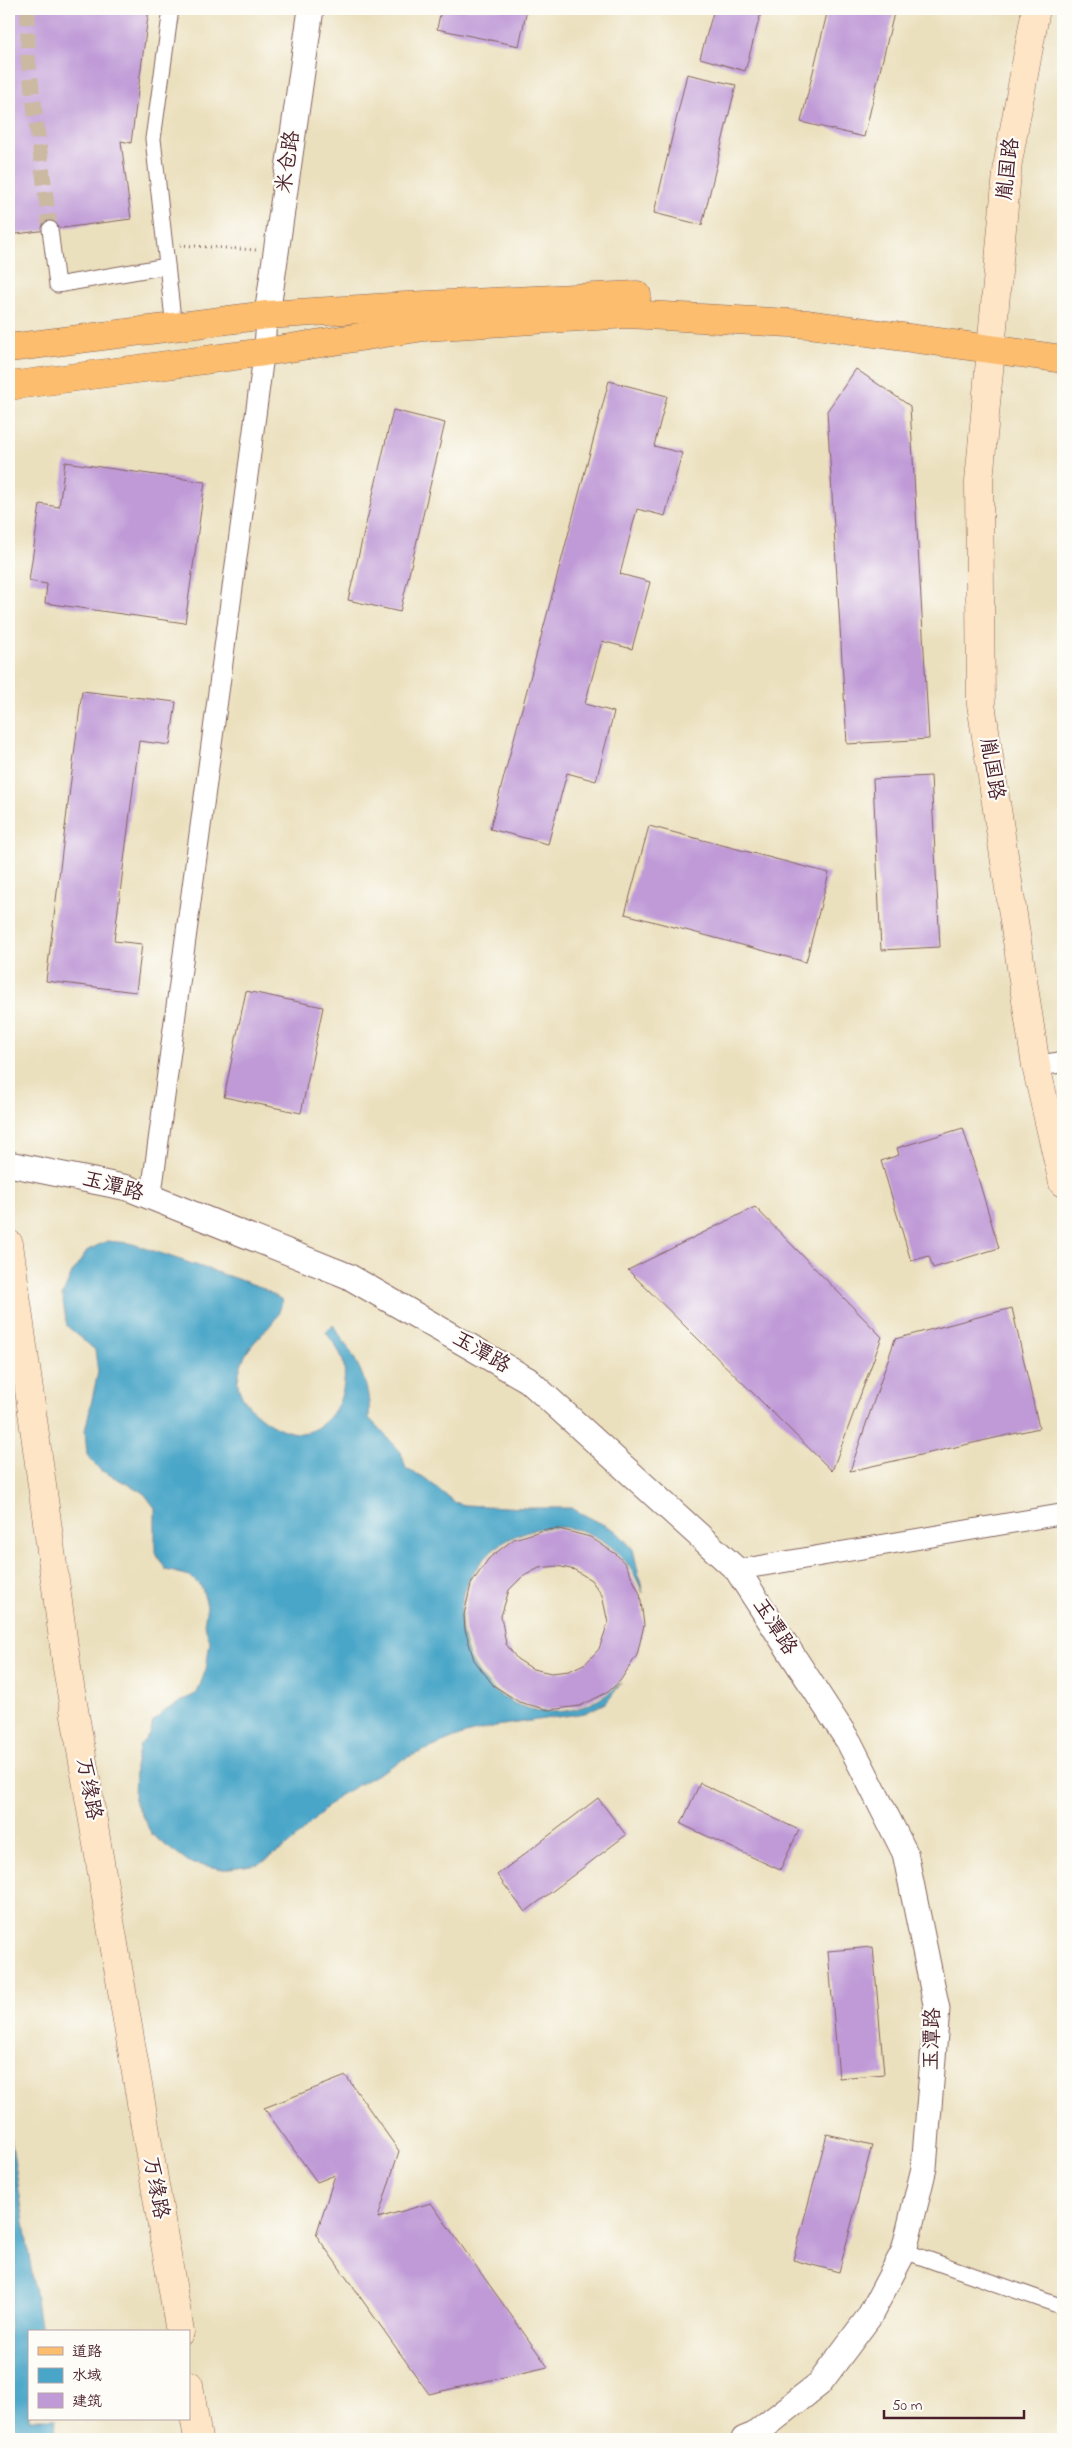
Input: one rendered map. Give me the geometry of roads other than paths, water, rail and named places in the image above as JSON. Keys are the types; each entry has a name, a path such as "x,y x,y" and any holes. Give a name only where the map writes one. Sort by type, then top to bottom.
{"main road":[{"name":"胤国路","path":"1036,9 1008,162 979,481 981,704 1036,1066 1063,1183"},
{"path":"9,348 267,316 406,306 628,295 809,306 991,340 1063,359"},
{"path":"9,386 264,352 424,327 628,314 808,324 991,340 1063,340"},
{"name":"万缘路","path":"9,1244 67,1668 180,2330"},
{"name":"万缘路","path":"9,1352 52,1670 165,2330"},
{"path":"190,2391 198,2439"},
{"path":"180,2420 183,2439"}],"street":[{"path":"171,9 153,140 174,328"},
{"name":"米仓路","path":"267,316 311,9"},
{"path":"50,229 57,285 167,266"},
{"path":"151,1197 264,352 267,316"},
{"path":"1036,1066 1063,1062"},
{"name":"玉潭路","path":"9,1164 128,1188 348,1276 528,1380 737,1570 849,1742 905,1853 937,2009 924,2168 904,2251 869,2317 819,2384 754,2435 744,2439"},
{"path":"737,1570 1063,1514"},
{"path":"904,2251 1063,2307"}],"water":[{"path":"107,1241 130,1243 261,1287 282,1300 280,1311 275,1319 248,1350 239,1373 238,1381 246,1403 265,1420 287,1431 298,1433 317,1428 333,1413 342,1394 344,1372 340,1354 326,1332 333,1325 360,1369 367,1392 369,1418 401,1452 406,1469 425,1478 454,1502 465,1505 571,1508 616,1531 633,1549 643,1593 620,1555 589,1533 554,1527 521,1534 491,1552 470,1579 461,1614 468,1654 472,1663 490,1687 506,1699 524,1707 537,1710 563,1711 588,1705 611,1692 621,1683 607,1702 585,1713 496,1726 462,1735 406,1758 337,1797 289,1845 259,1864 223,1869 189,1863 152,1835 134,1800 135,1767 140,1745 150,1734 153,1722 166,1710 197,1693 206,1669 210,1641 204,1624 207,1606 202,1588 190,1576 166,1570 155,1552 155,1508 143,1492 100,1470 87,1455 85,1431 98,1372 95,1350 67,1326 62,1296 72,1273 88,1250"},
{"path":"9,2126 41,2330 28,2330 28,2420 55,2420 58,2439 9,2439"}],"tunnel":[{"path":"28,9 28,58 50,229"}]}
